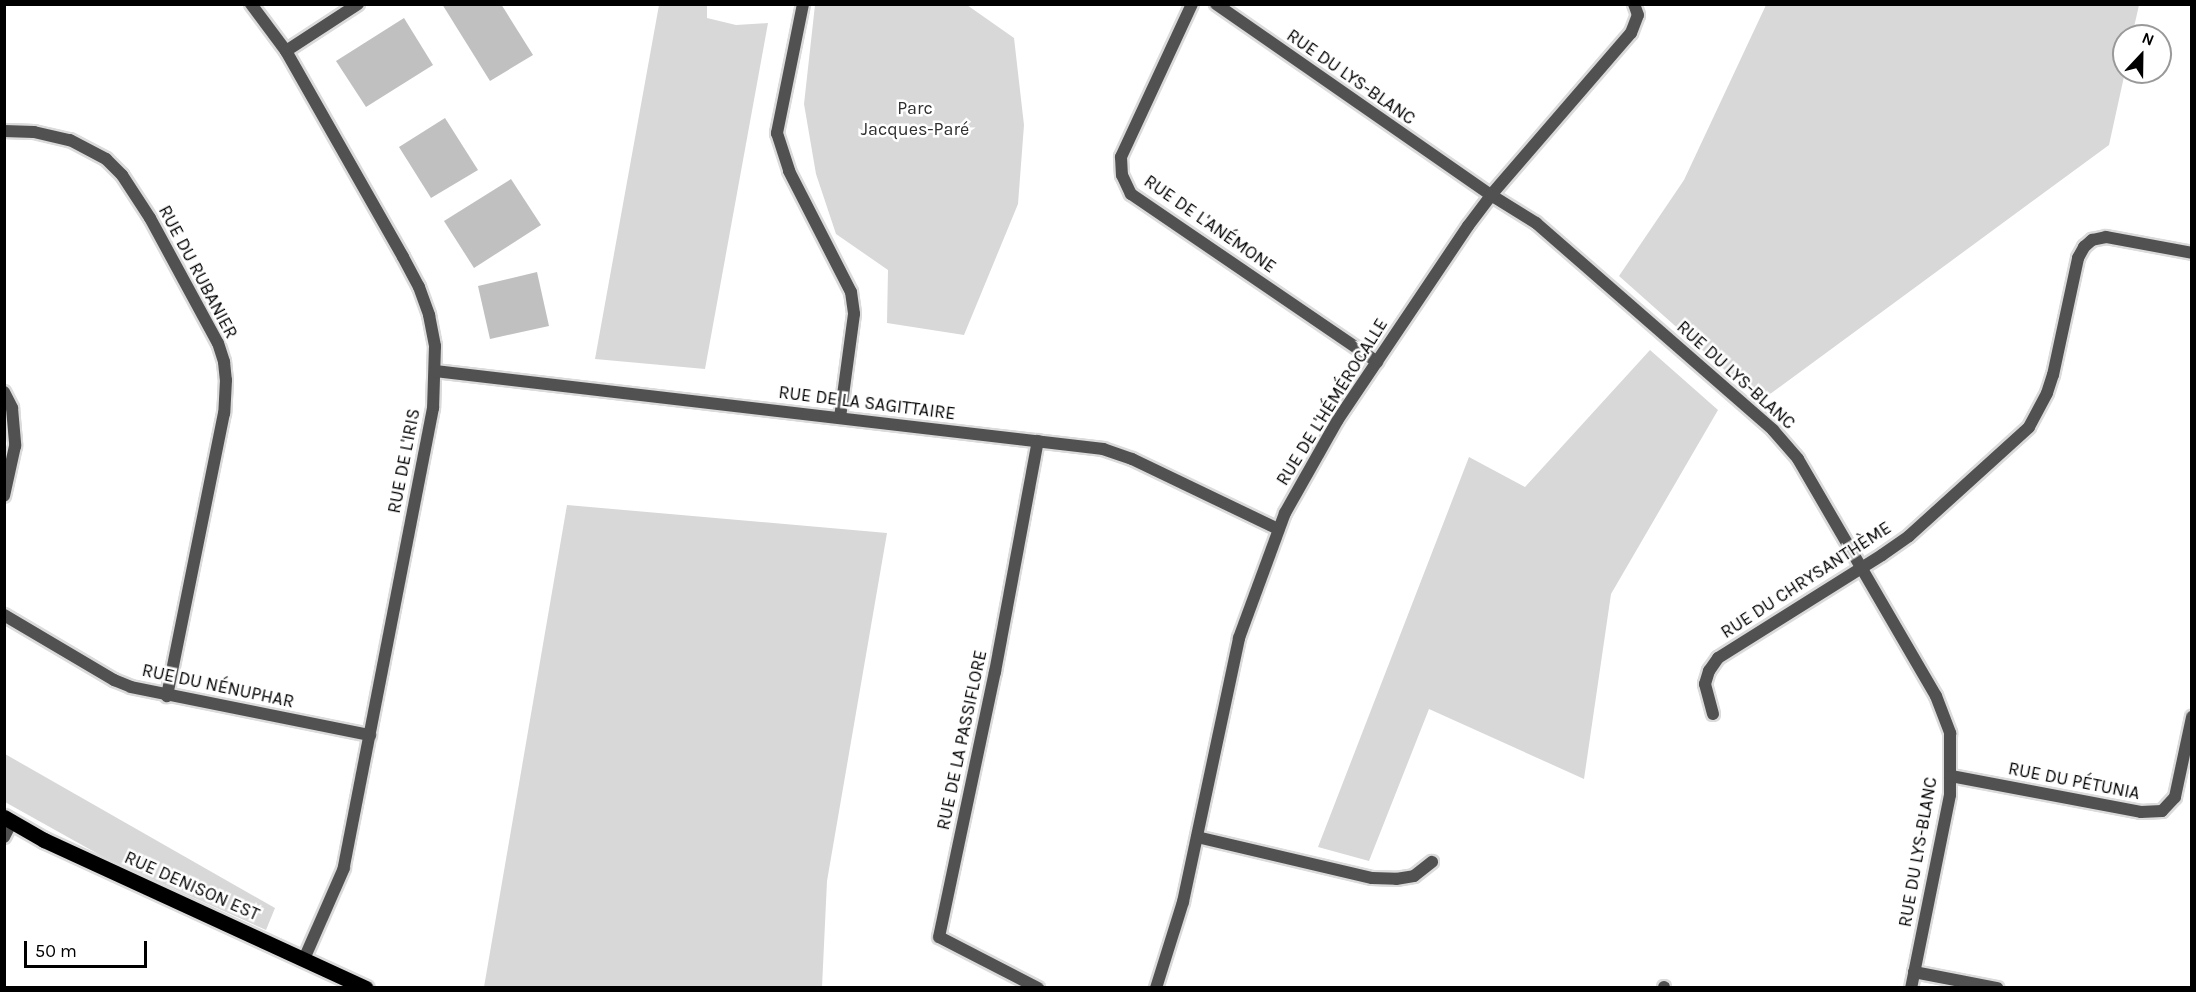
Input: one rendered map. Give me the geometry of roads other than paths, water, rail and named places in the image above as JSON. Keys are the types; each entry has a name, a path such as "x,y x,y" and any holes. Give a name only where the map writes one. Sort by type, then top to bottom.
{"main road":[{"name":"RUE DENISON EST","path":"8,819 44,840 366,987"}],"street":[{"name":"RUE DE L'IRIS","path":"251,4 286,51 419,287 429,315 435,346 433,408 344,868 304,959"},
{"path":"286,51 358,4"},
{"path":"803,4 777,133 789,171 851,292 854,314 840,418"},
{"name":"RUE DE L'ANÉMONE","path":"1192,4 1121,157 1122,175 1131,194 1377,362"},
{"name":"RUE DU LYS-BLANC","path":"1216,4 1536,224 1773,430 1798,459 1936,696 1950,733 1950,795 1911,987"},
{"name":"RUE DE L'HÉMÉROCALLE","path":"1156,987 1181,911 1239,638 1278,529 1337,421 1491,195 1631,33 1638,15 1634,4"},
{"name":"RUE DU RUBANIER","path":"4,131 34,132 70,140 106,159 122,175 150,218 218,343 224,362 226,380 224,413 167,696"},
{"name":"RUE DU CHRYSANTHÈME","path":"1713,714 1705,684 1709,671 1718,658 1909,536 2029,427 2047,393 2053,375 2078,258 2084,247 2092,240 2106,237 2192,253"},
{"name":"RUE DE LA SAGITTAIRE","path":"435,371 1038,441 1118,453 1278,529"},
{"path":"4,392 12,408 15,446 4,496"},
{"name":"RUE DE LA PASSIFLORE","path":"1038,441 995,672 939,937 1038,987"},
{"name":"RUE DU NÉNUPHAR","path":"4,615 114,680 167,696 370,735"},
{"name":"RUE DU PÉTUNIA","path":"1951,776 2141,812 2162,811 2175,797 2192,717"},
{"path":"4,837 8,819"},
{"path":"1197,837 1372,878 1396,879 1414,876 1432,862"},
{"path":"1914,972 1997,987"}],"park label":[{"name":"Parc Jacques-Paré","path":"915,119"}]}
